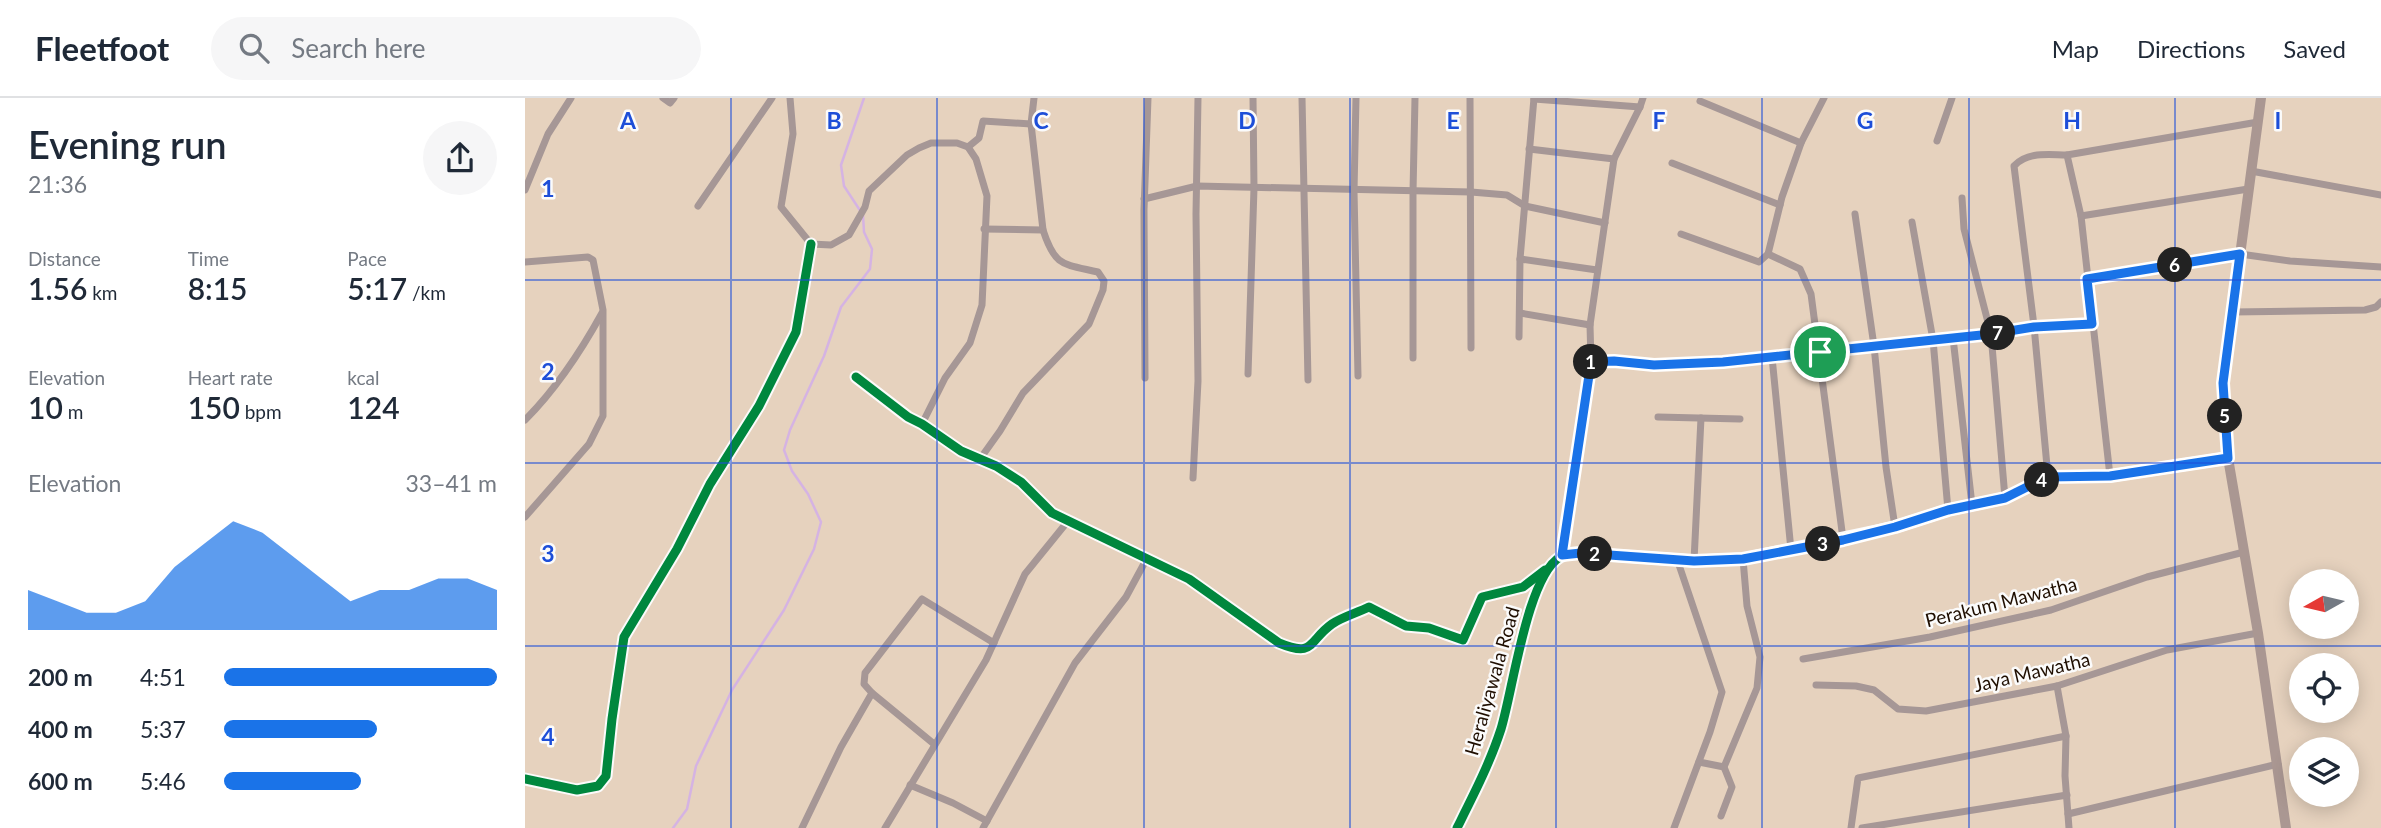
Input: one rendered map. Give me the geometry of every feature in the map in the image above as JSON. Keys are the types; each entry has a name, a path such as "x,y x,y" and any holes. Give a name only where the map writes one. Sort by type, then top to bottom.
{"main road":[{"path":"2261,98 2223,383 2228,458 2258,633 2286,828"}],"street":[{"path":"525,191 548,134 571,98"},
{"path":"663,98 670,103 674,98"},
{"path":"698,206 772,98"},
{"path":"790,98 793,134 781,207 811,244 831,245 849,235 865,207 869,191 907,155 931,144 957,143 968,148 976,159 987,196 982,305 970,343 945,378 922,424"},
{"path":"980,459 1023,393 1089,324 1103,290 1104,281 1098,272 1068,265 1053,256 1043,230 1031,124 1034,98"},
{"path":"1145,378 1144,199 1148,98"},
{"path":"1192,478 1198,381 1198,98"},
{"path":"1248,373 1254,188 1253,98"},
{"path":"1302,98 1308,380"},
{"path":"1356,98 1354,191 1358,376"},
{"path":"1413,358 1415,98"},
{"path":"1470,98 1471,348"},
{"path":"1643,98 1613,159 1590,325 1591,362 1562,555 1581,553 1694,561 1743,559 1843,540 1948,510 2005,498 2047,477 2110,476 2228,458"},
{"path":"1681,234 1759,262 1768,254 1780,205 1801,143 1824,98"},
{"path":"1937,141 1952,98"},
{"path":"1519,337 1520,259 1534,99 1640,107"},
{"path":"1700,101 1801,143"},
{"path":"968,148 979,138 983,121 1031,124"},
{"path":"2047,477 2034,327 2014,166 2030,155 2067,155 2258,122"},
{"path":"1529,149 1613,159"},
{"path":"2067,155 2081,216 2110,476"},
{"path":"1672,163 1780,205"},
{"path":"2251,171 2381,195"},
{"path":"1144,199 1197,186 1471,192 1507,195 1525,206 1605,223"},
{"path":"2081,216 2248,189"},
{"path":"1962,198 1965,229 1991,334 2005,498"},
{"path":"1855,214 1874,346 1885,467 1895,527"},
{"path":"1912,222 1933,340 1948,510"},
{"path":"984,229 1043,230"},
{"path":"525,779 577,790 598,786 606,776 624,637 677,549 710,484 759,406 796,332 811,244"},
{"path":"1768,254 1800,269 1811,294 1843,540"},
{"path":"2087,279 2240,254 2290,261 2381,267"},
{"path":"525,262 588,257 595,264 603,310 603,416 589,444 525,517"},
{"path":"1520,259 1597,270"},
{"path":"2232,312 2364,310 2381,302"},
{"path":"525,420 546,399 575,361 603,310"},
{"path":"1520,313 1590,325"},
{"path":"1591,362 1654,365 1772,357 2034,327 2092,324"},
{"path":"1953,338 1972,505"},
{"path":"1772,357 1791,550"},
{"path":"856,377 908,417 961,451 996,466 1021,482 1052,513 1189,579 1279,643 1296,650 1311,646 1331,624 1369,607 1406,625 1429,628 1463,640 1482,597 1523,587 1550,567"},
{"path":"1658,417 1740,419"},
{"path":"1694,561 1701,418"},
{"path":"885,828 994,643 1025,574 1068,521"},
{"name":"Perakum Mawatha","path":"1803,659 2051,610 2147,577 2244,552"},
{"name":"Heraliyawala Road","path":"1457,828 1489,762 1501,727 1526,623 1539,585 1550,567 1562,555"},
{"path":"1674,828 1722,692 1677,559"},
{"path":"1721,816 1732,787 1724,767 1757,688 1760,657 1747,606 1743,559"},
{"path":"909,785 953,803 985,825 1075,663 1126,597 1146,560"},
{"path":"934,744 863,684 865,673 922,599 994,643"},
{"name":"Jaya Mawatha","path":"1816,685 1856,686 1874,690 1898,709 1926,711 2057,686 2167,650 2258,633"},
{"path":"2057,686 2066,736 2069,828"},
{"path":"802,828 841,747 872,693"},
{"path":"1851,828 1859,778 2066,736"},
{"path":"1699,762 1724,767"},
{"path":"2068,814 2278,764"},
{"path":"1862,828 2067,795"}],"waterway":[{"path":"673,828 687,809 696,766 732,690 784,610 814,549 821,522 808,494 792,471 784,450 790,430 824,356 841,307 870,269 872,249 864,232 863,215 844,186 841,165 864,98"}],"cycle path":[{"path":"525,779 577,790 598,786 606,776 624,637 677,549 710,484 759,406 796,332 811,244"},
{"path":"856,377 908,417 961,451 996,466 1021,482 1052,513 1189,579 1279,643 1291,647 1299,649 1310,646 1332,624 1369,607 1406,626 1429,628 1463,640 1482,597 1523,587 1545,570"},
{"path":"1457,828 1501,729 1530,610 1548,569 1562,556 1581,553 1694,561 1743,559 1895,527 1948,510 2005,498 2048,477 2110,476 2228,458"}],"route":[{"path":"2240,254 2223,383 2228,458 2110,476 2047,477 2005,498 1948,510 1843,540 1743,559 1694,561 1581,553 1562,555 1591,362 1654,365 1723,362 1820,352 2034,327 2092,324 2087,279 2240,254"}]}
